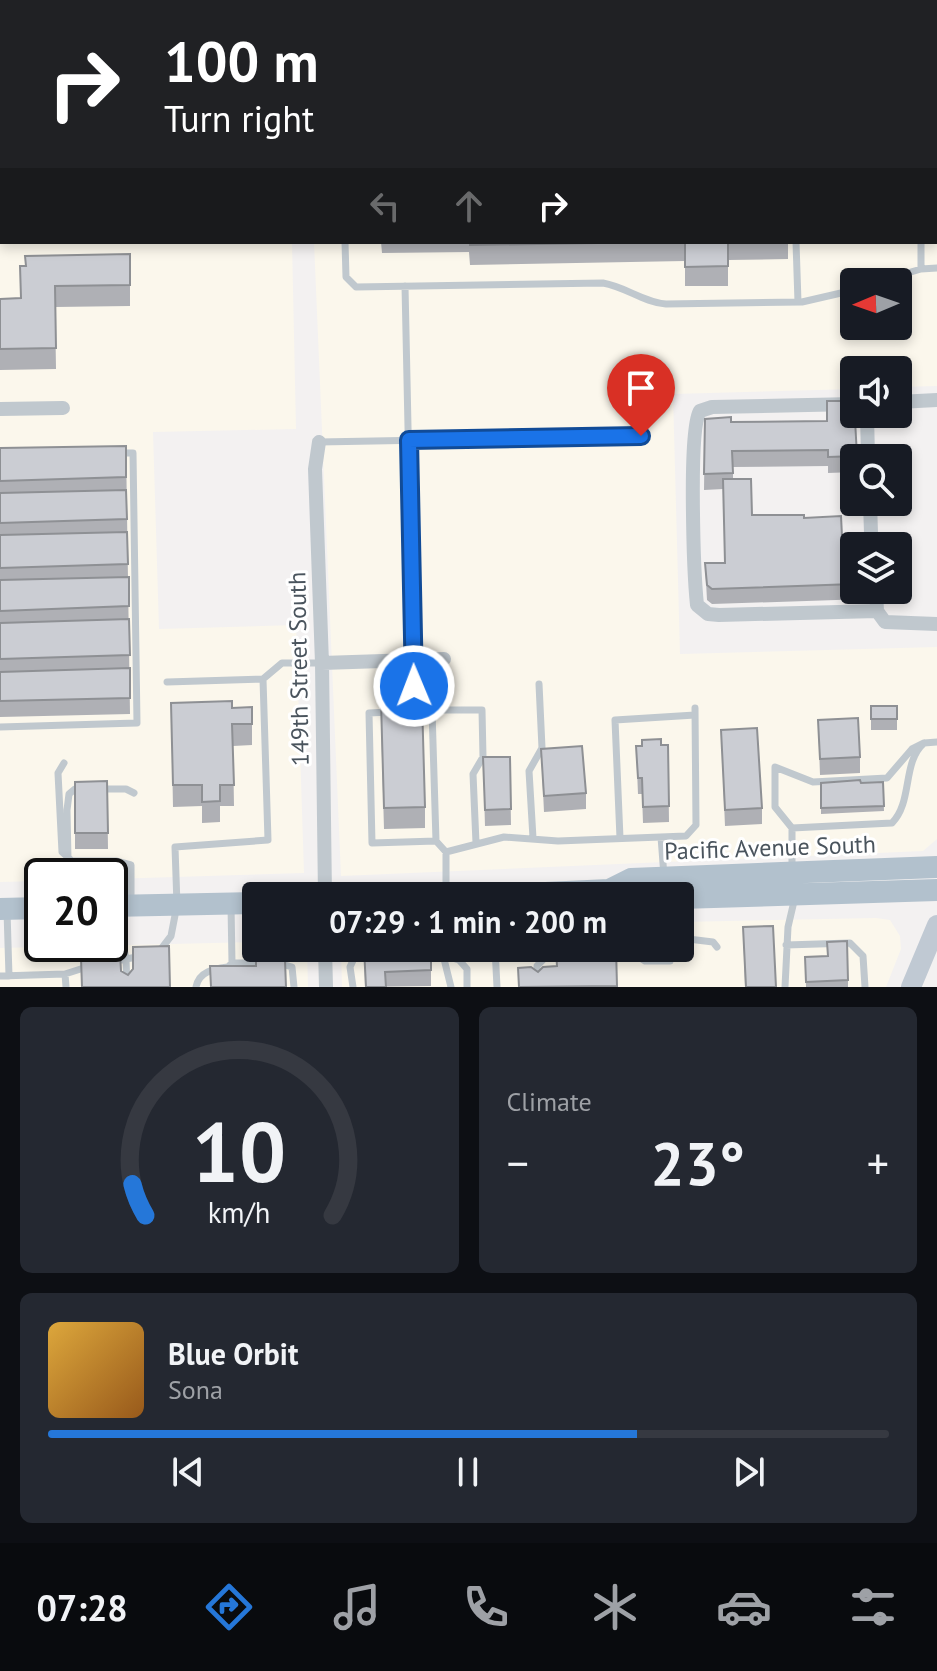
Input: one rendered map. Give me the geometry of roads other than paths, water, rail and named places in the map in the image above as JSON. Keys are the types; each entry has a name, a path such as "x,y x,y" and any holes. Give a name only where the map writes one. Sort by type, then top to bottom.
{"main road":[{"name":"Pacific Avenue South","path":"694,896 937,867"},
{"name":"Pacific Avenue South","path":"628,882 631,879 664,878 937,890"},
{"path":"128,906 242,904"},
{"path":"4,909 24,908"},
{"path":"911,987 937,925"}],"street":[{"path":"912,401 937,400"},
{"path":"840,404 712,407 700,411 694,428 693,458 697,605 701,611 719,615 877,611"},
{"path":"0,409 63,408"},
{"name":"149th Street South","path":"319,442 315,469 325,882"},
{"path":"877,604 877,611 885,622 893,625 937,624"},
{"path":"322,663 444,659"},
{"path":"325,962 326,987"}],"lane":[{"path":"345,244 346,277 356,287 603,283 618,286 649,303 798,302 840,294"},
{"path":"796,244 798,302"},
{"path":"921,244 921,269"},
{"path":"912,272 937,268"},
{"path":"405,286 414,711"},
{"path":"319,442 641,436"},
{"path":"0,727 137,723 133,453 103,454"},
{"path":"119,500 133,499"},
{"path":"119,542 134,541"},
{"path":"120,586 135,586"},
{"path":"121,628 136,628"},
{"path":"167,682 263,679 282,663 322,663"},
{"path":"121,677 137,677"},
{"path":"128,959 157,954 171,936 177,905 175,847 268,840 263,679"},
{"path":"533,838 529,771 542,748 539,684"},
{"path":"432,710 436,841 446,852 446,882"},
{"path":"436,841 372,843 369,713 482,710 483,757 473,774 476,843"},
{"path":"446,852 504,837 558,841 686,836 696,825 695,712 615,720 620,838"},
{"path":"785,987 786,945 794,884 792,828 775,807 775,767 813,782 887,778 912,749 924,743 937,742"},
{"path":"792,828 892,823 902,808 916,751 924,743"},
{"path":"64,763 58,773 60,843 67,858"},
{"path":"68,858 69,794 75,789 126,789 134,793"},
{"path":"661,837 664,878"},
{"path":"231,904 232,963"},
{"path":"4,909 5,976 65,974 102,963"},
{"path":"694,940 713,942 717,947"},
{"path":"786,945 850,943 863,956 865,987"},
{"path":"126,962 127,987"},
{"path":"352,962 350,967 353,987"},
{"path":"445,962 451,987"},
{"path":"461,962 467,969 467,987"},
{"path":"496,962 497,987"},
{"path":"537,987 537,966 541,962"},
{"path":"196,987 203,973 228,967 232,963 280,963 292,967 294,987"},
{"path":"65,974 66,987"}]}
